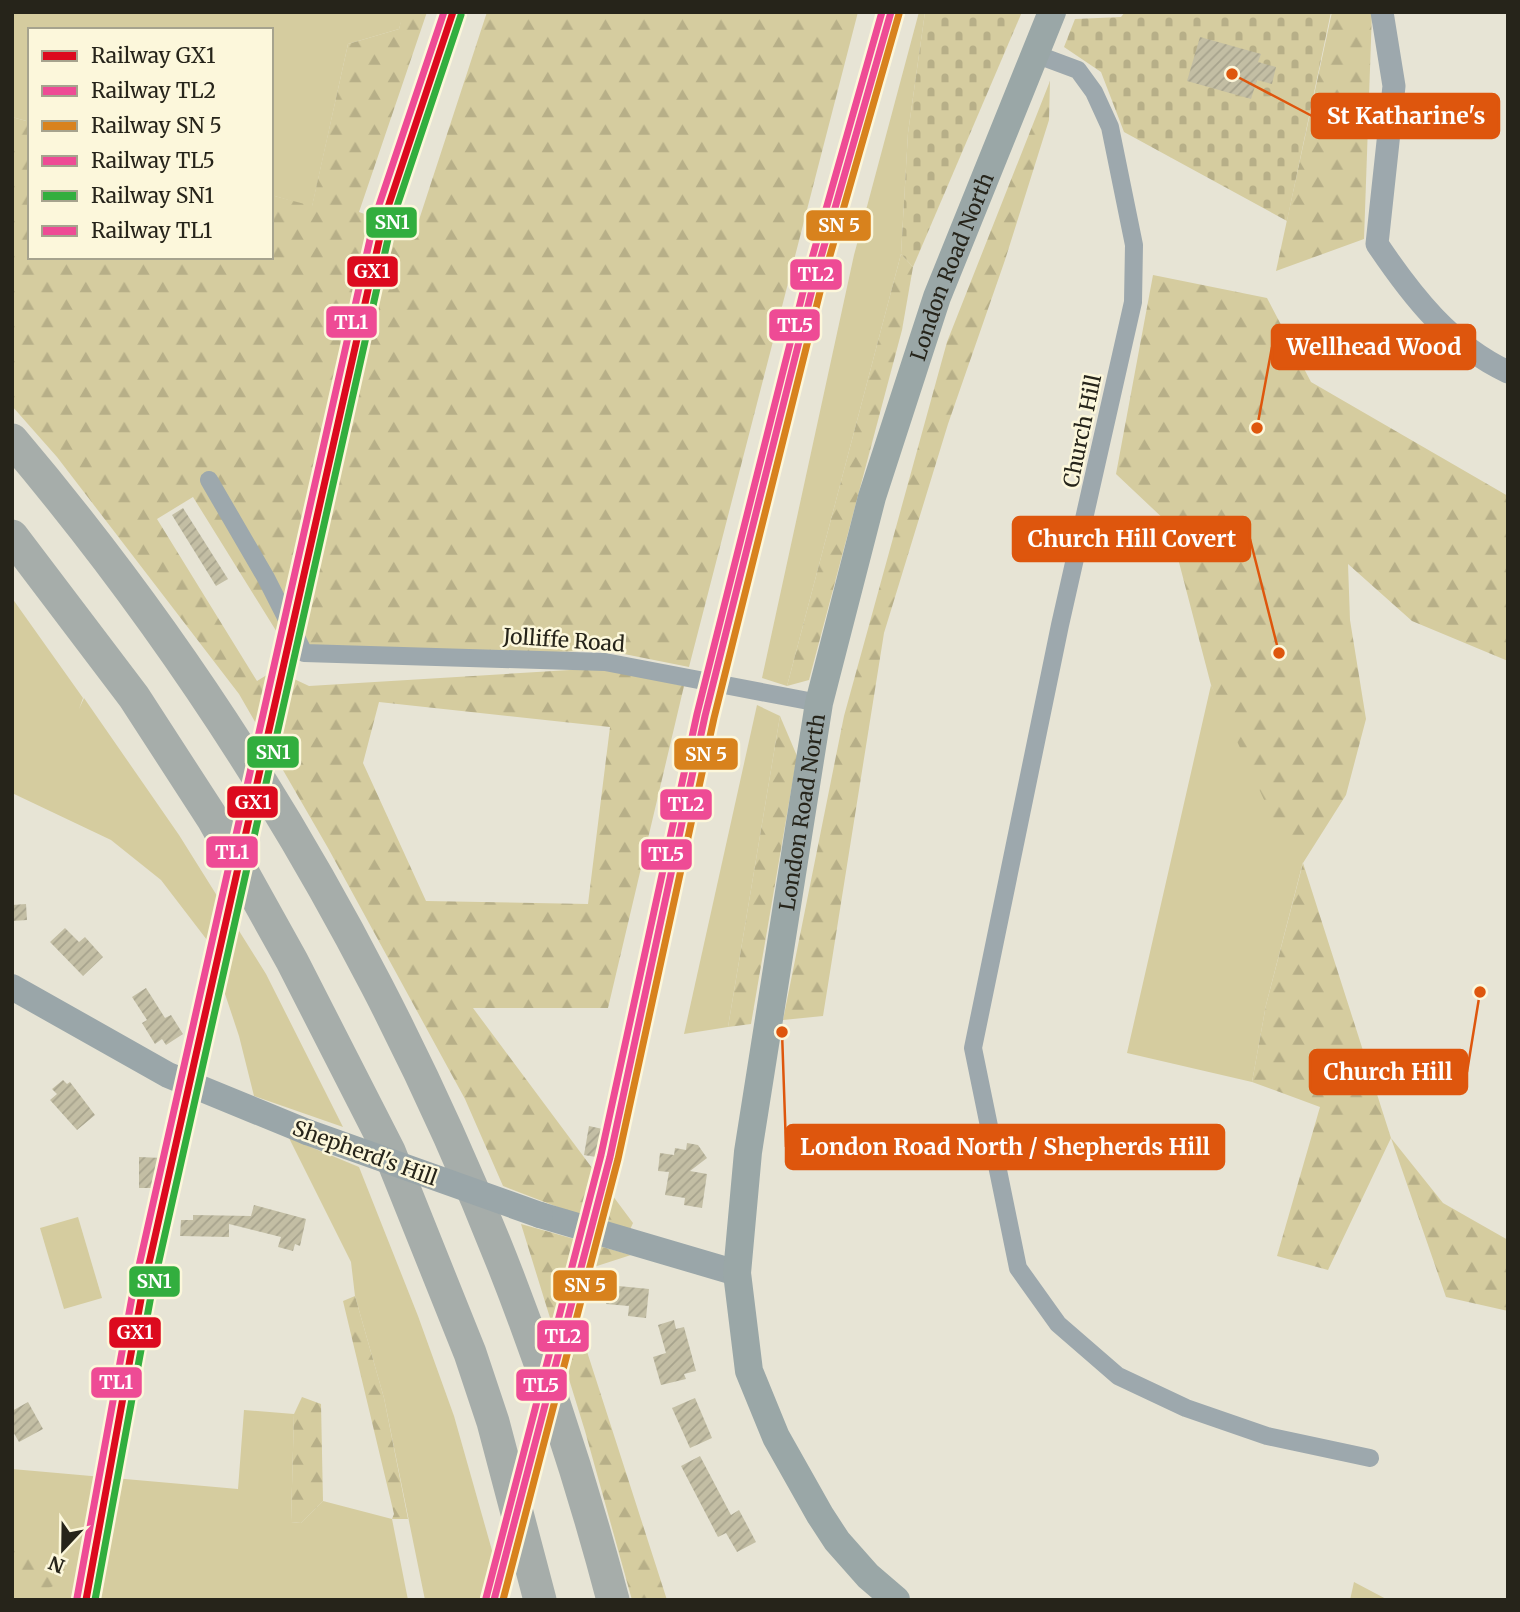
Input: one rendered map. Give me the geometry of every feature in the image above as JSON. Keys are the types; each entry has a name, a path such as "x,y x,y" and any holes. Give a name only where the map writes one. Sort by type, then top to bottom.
{"highway":[{"path":"12,440 99,546 206,696 303,850 384,998 446,1127 508,1274 569,1447 613,1600"},
{"path":"12,536 134,697 213,819 292,961 389,1151 474,1364 493,1422 540,1600"}],"main road":[{"name":"London Road North","path":"896,1600 868,1576 837,1541 776,1437 749,1371 737,1273 748,1152 805,701 937,298 1052,12"},
{"name":"Shepherd's Hill","path":"12,987 168,1075 307,1132 540,1215 737,1273"}],"street":[{"path":"1382,12 1394,86 1377,244 1405,286 1452,337 1478,356 1508,372"},
{"name":"Church Hill","path":"1035,54 1078,70 1094,92 1110,127 1134,245 1133,302 1058,638 973,1048 1018,1268 1058,1324 1118,1376 1186,1408 1267,1436 1370,1458"},
{"name":"Jolliffe Road","path":"209,480 266,578 304,653 606,662 805,701"}],"green space":[{"path":"12,12 404,12 399,29 348,44 312,207 273,196 273,28 28,28 28,121 12,117"},
{"path":"403,12 427,12 359,212 415,232 487,12 858,12 689,667 604,650 318,662 293,658 193,497 157,519 257,681 275,670 309,686 603,668 684,686 608,1008 473,1008 633,1223 628,1234 503,1186 465,1099 328,848 239,694 57,457 12,406 12,117 28,121 28,259 273,259 273,196 312,206 348,44 399,29","holes":["379,702 610,727 588,904 426,901 363,763"]},
{"path":"919,12 925,12 908,133 901,254 787,686 762,678 854,255"},
{"path":"925,12 1022,12 913,267 901,254 908,133"},
{"path":"1125,12 1331,12 1287,221 1124,132 1101,72 1064,47 1075,19 1121,17"},
{"path":"1332,12 1372,12 1364,239 1276,271"},
{"path":"1050,81 1049,120 1005,260 948,424 884,633 823,1016 783,1020 844,716 947,342"},
{"path":"901,254 913,267 902,330 809,680 787,686"},
{"path":"1153,275 1267,298 1311,382 1508,496 1508,661 1412,621 1348,564 1350,620 1366,719 1346,795 1303,863 1278,830 1211,685 1169,524 1116,474"},
{"path":"12,598 83,698 79,709 84,698 179,835 266,974 343,1127 254,1096 239,1036 207,940 161,880 111,840 12,793"},
{"path":"1211,685 1303,862 1266,1005 1252,1082 1127,1053"},
{"path":"757,705 780,716 728,1027 684,1034"},
{"path":"780,716 797,756 751,1024 728,1027"},
{"path":"1303,863 1391,1138 1328,1270 1277,1256 1320,1107 1252,1082 1266,1005"},
{"path":"289,1138 359,1167 454,1416 506,1600 425,1600 384,1398 355,1296 351,1262"},
{"path":"1391,1138 1443,1203 1508,1240 1508,1311 1446,1297"},
{"path":"78,1217 102,1298 64,1309 40,1228"},
{"path":"521,1224 631,1255 563,1277 667,1600 632,1600 585,1431"},
{"path":"355,1296 384,1398 408,1519 392,1519 394,1514 343,1301"},
{"path":"302,1397 321,1404 323,1501 301,1523 291,1522 294,1414"},
{"path":"244,1410 294,1414 291,1522 301,1523 323,1501 392,1519 408,1600 12,1600 12,1469 238,1489"},
{"path":"18,1544 37,1551 67,1571 65,1581 44,1590 12,1583 12,1548"},
{"path":"1354,1582 1388,1600 1350,1600"}],"building":[{"path":"1200,37 1261,54 1258,62 1276,67 1272,84 1257,80 1251,99 1187,81"},
{"path":"183,508 228,579 216,586 172,515"},
{"path":"26,904 27,920 12,921 12,905"},
{"path":"65,928 79,942 85,937 103,957 83,976 50,942"},
{"path":"146,988 165,1018 171,1015 183,1034 166,1045 162,1039 155,1044 142,1023 147,1020 132,997"},
{"path":"63,1080 67,1084 70,1082 95,1115 77,1130 50,1100 57,1094 52,1089"},
{"path":"589,1126 607,1130 602,1158 584,1155"},
{"path":"687,1143 698,1145 707,1158 690,1171 707,1174 702,1208 684,1205 685,1198 665,1195 669,1172 658,1171 660,1153 674,1155 675,1148 686,1150"},
{"path":"139,1157 162,1158 162,1168 168,1168 168,1188 139,1188"},
{"path":"254,1205 306,1219 300,1246 295,1244 293,1251 278,1247 281,1237 229,1224 229,1237 180,1236 181,1220 193,1220 193,1215 251,1216"},
{"path":"608,1285 649,1289 646,1318 628,1316 629,1306 606,1304"},
{"path":"674,1320 676,1329 684,1327 696,1371 684,1374 686,1379 661,1385 653,1357 666,1353 658,1325"},
{"path":"695,1398 712,1438 690,1448 672,1408"},
{"path":"28,1402 43,1429 19,1442 12,1430 12,1411"},
{"path":"700,1456 731,1515 739,1510 756,1542 737,1552 726,1533 718,1537 681,1466"}],"rail line":[{"name":"TL1","path":"77,1598 132,1297 375,217 444,12"},
{"name":"GX1","path":"86,1600 141,1299 384,219 453,12"},
{"name":"TL5","path":"486,1598 601,1155 697,714 807,276 882,12"},
{"name":"TL2","path":"494,1600 610,1157 705,716 815,278 891,12"},
{"name":"SN1","path":"95,1600 150,1301 392,221 461,15"}],"transit line":[{"path":"503,1600 618,1159 714,718 823,280 899,14"}],"place":[{"name":"St Katharine's","path":"1232,74"},
{"name":"Wellhead Wood","path":"1257,428"},
{"name":"Church Hill Covert","path":"1279,653"},
{"name":"Church Hill","path":"1480,992"},
{"name":"London Road North / Shepherds Hill","path":"782,1032"}]}
